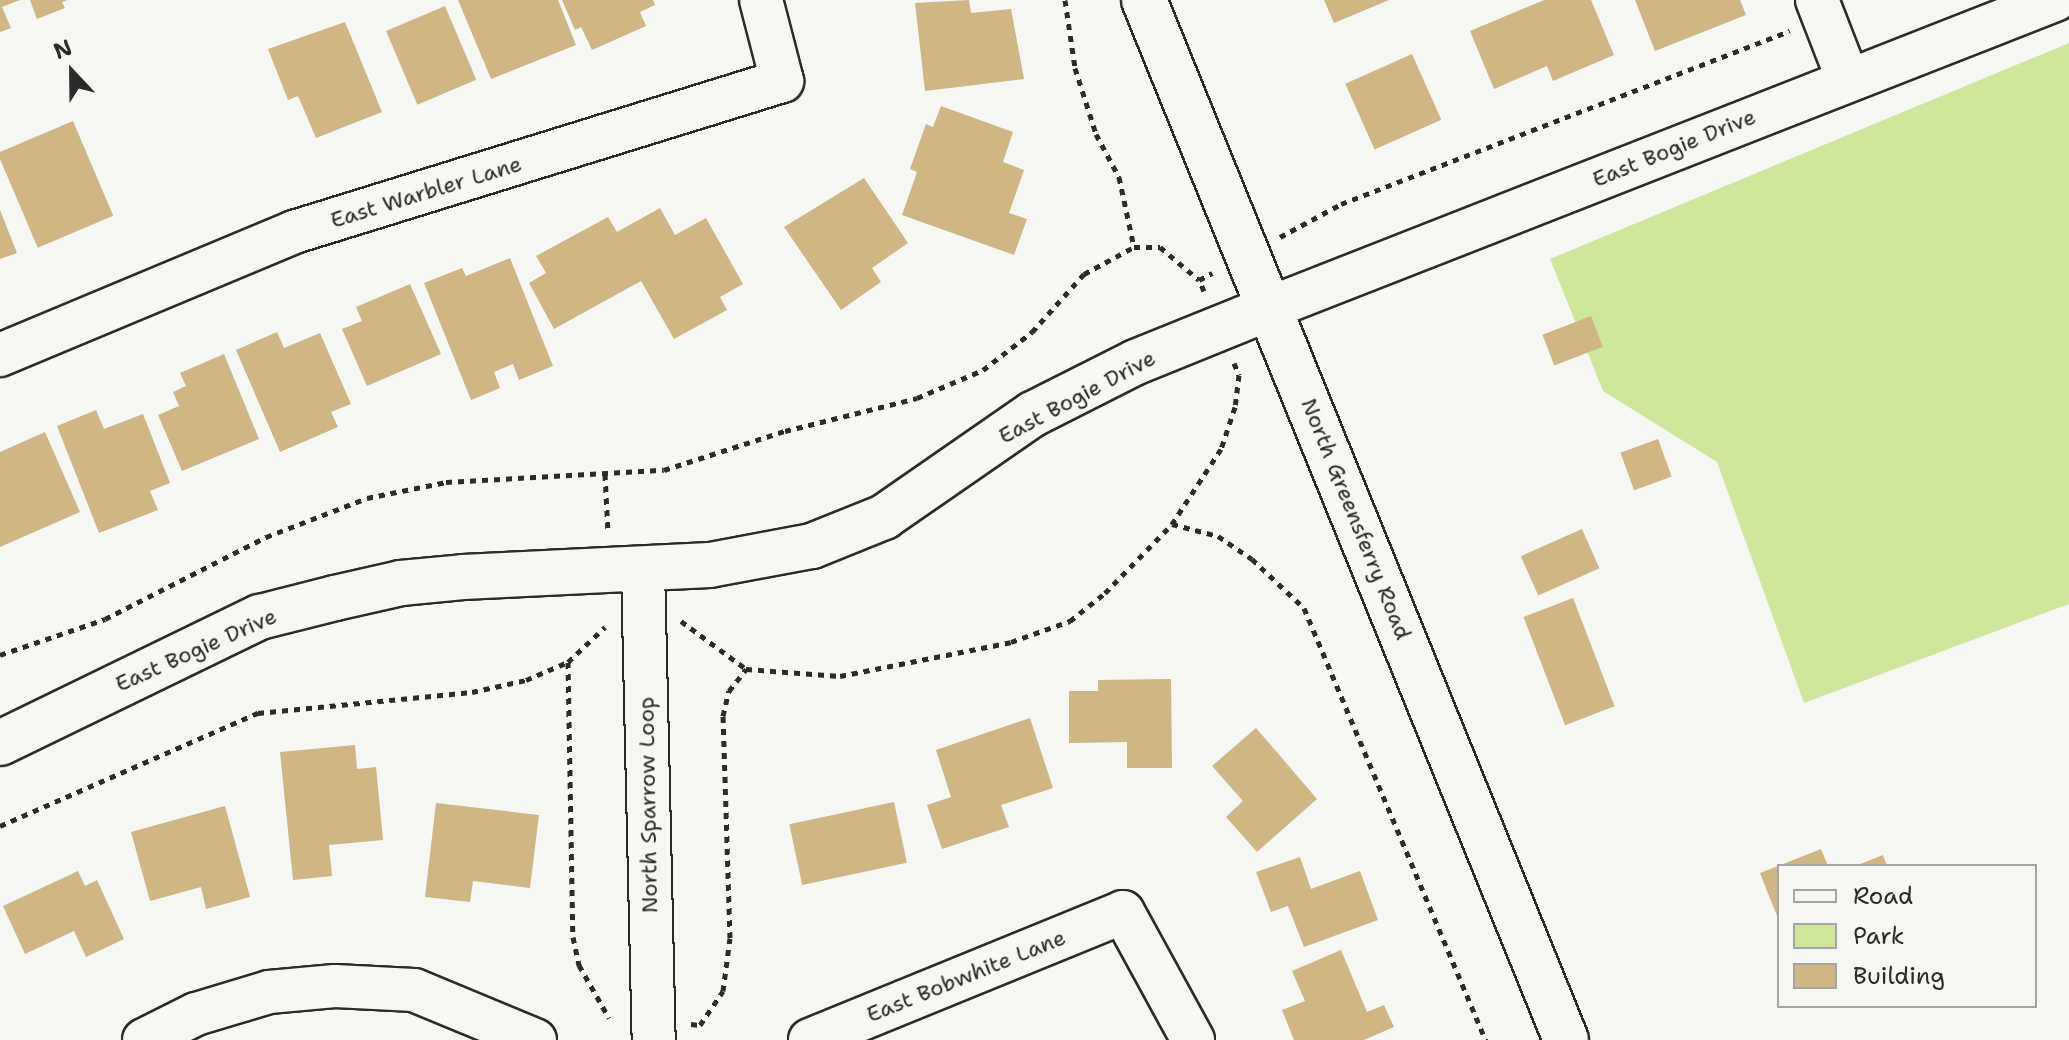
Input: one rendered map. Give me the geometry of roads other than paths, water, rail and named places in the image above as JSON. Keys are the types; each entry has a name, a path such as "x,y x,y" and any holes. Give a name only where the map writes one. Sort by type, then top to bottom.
{"street":[{"name":"East Warbler Lane","path":"0,355 294,232 782,81 761,0"},
{"name":"North Greensferry Road","path":"1144,0 1272,307 1566,1040"},
{"path":"1817,0 1848,80"},
{"name":"East Bogie Drive","path":"0,743 260,617 401,583 710,565 812,546 870,523 1033,414 1136,362 2055,0"},
{"name":"North Sparrow Loop","path":"643,569 654,1040"},
{"name":"East Bobwhite Lane","path":"810,1040 1123,912 1193,1040"},
{"path":"144,1040 196,1014 269,992 335,986 414,990 535,1040"}]}
